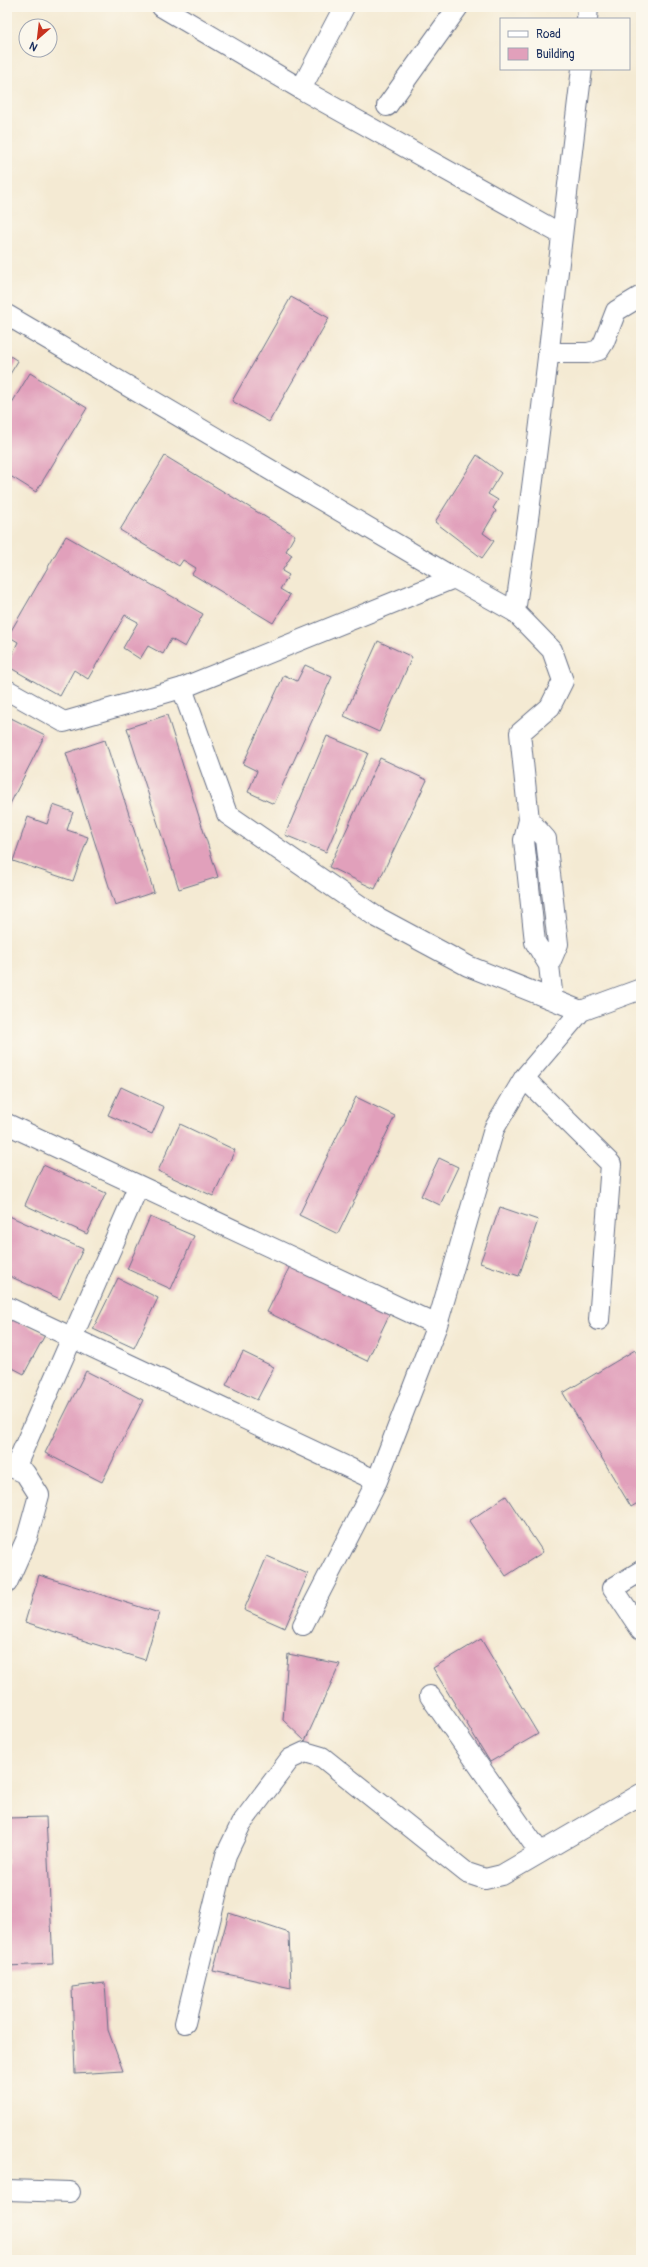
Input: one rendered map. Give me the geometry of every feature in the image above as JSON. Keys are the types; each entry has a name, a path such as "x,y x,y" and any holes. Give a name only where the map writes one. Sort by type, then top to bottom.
{"street":[{"path":"162,7 302,90 561,234"},
{"path":"302,90 344,7"},
{"path":"387,106 458,7"},
{"path":"587,18 588,7"},
{"path":"515,612 534,487 561,234 582,70"},
{"path":"548,353 588,353 599,350 604,342 616,311 641,296"},
{"path":"7,315 454,578 515,612 552,650 563,681 550,707 520,733 529,820 546,839 558,944 549,965 553,1000"},
{"path":"7,690 64,722 182,688 454,578"},
{"path":"182,688 227,814 374,916 468,966 580,1011"},
{"path":"303,1625 377,1481 437,1326 494,1129 524,1078 580,1011 641,989"},
{"path":"524,1078 611,1164 598,1320"},
{"path":"7,1124 138,1187 437,1326"},
{"path":"7,1582 27,1538 39,1495 25,1473 11,1467 72,1338 138,1187"},
{"path":"7,1307 377,1481"},
{"path":"641,1571 613,1588 641,1630"},
{"path":"430,1696 540,1853"},
{"path":"185,2023 226,1855 241,1824 290,1759 306,1752 322,1757 468,1873 485,1879 502,1875 641,1794"},
{"path":"7,2190 70,2192"}],"building":[{"path":"291,297 329,318 269,422 232,401"},
{"path":"7,354 18,361 7,379"},
{"path":"30,373 87,408 36,492 7,474 7,411"},
{"path":"477,455 501,473 488,494 498,500 493,508 496,511 483,533 494,541 482,558 435,522"},
{"path":"165,456 295,535 286,551 292,555 282,571 289,575 280,589 290,595 273,623 192,574 196,568 183,560 179,566 120,530"},
{"path":"66,536 203,614 185,647 171,639 163,654 148,646 140,659 123,648 138,622 125,615 88,679 74,670 60,696 7,666 18,642 8,636"},
{"path":"378,641 412,657 379,732 344,716"},
{"path":"305,665 332,677 274,804 248,792 257,771 243,764 284,675 297,681"},
{"path":"167,715 218,877 179,889 127,728"},
{"path":"11,718 45,735 7,810 7,725"},
{"path":"327,736 368,753 326,852 285,835"},
{"path":"105,740 154,892 115,905 66,753"},
{"path":"380,758 427,780 375,889 329,867"},
{"path":"53,805 73,812 67,830 88,837 73,881 13,861 28,817 47,824"},
{"path":"121,1087 164,1107 152,1134 108,1115"},
{"path":"356,1097 395,1116 338,1234 299,1215"},
{"path":"180,1124 235,1150 213,1196 158,1171"},
{"path":"439,1158 458,1167 440,1205 421,1196"},
{"path":"43,1165 106,1193 87,1234 25,1205"},
{"path":"500,1207 538,1220 519,1276 480,1263"},
{"path":"7,1215 83,1249 60,1299 7,1275"},
{"path":"150,1217 194,1236 171,1289 127,1269"},
{"path":"291,1264 390,1313 367,1361 267,1312"},
{"path":"118,1278 158,1298 134,1348 93,1329"},
{"path":"7,1315 45,1335 24,1374 7,1365"},
{"path":"635,1350 641,1361 641,1404 638,1405 641,1410 641,1501 631,1507 563,1393"},
{"path":"243,1352 274,1367 257,1400 226,1385"},
{"path":"86,1371 143,1400 102,1482 45,1453"},
{"path":"506,1496 543,1552 506,1576 469,1521"},
{"path":"267,1556 308,1574 285,1628 244,1610"},
{"path":"39,1575 159,1613 145,1660 25,1622"},
{"path":"481,1639 538,1734 490,1762 433,1668"},
{"path":"288,1654 340,1664 305,1741 283,1720"},
{"path":"46,1817 53,1964 7,1966 7,1818"},
{"path":"229,1913 289,1933 291,1988 213,1971"},
{"path":"105,1983 108,2030 123,2071 75,2074 72,1987"}]}
